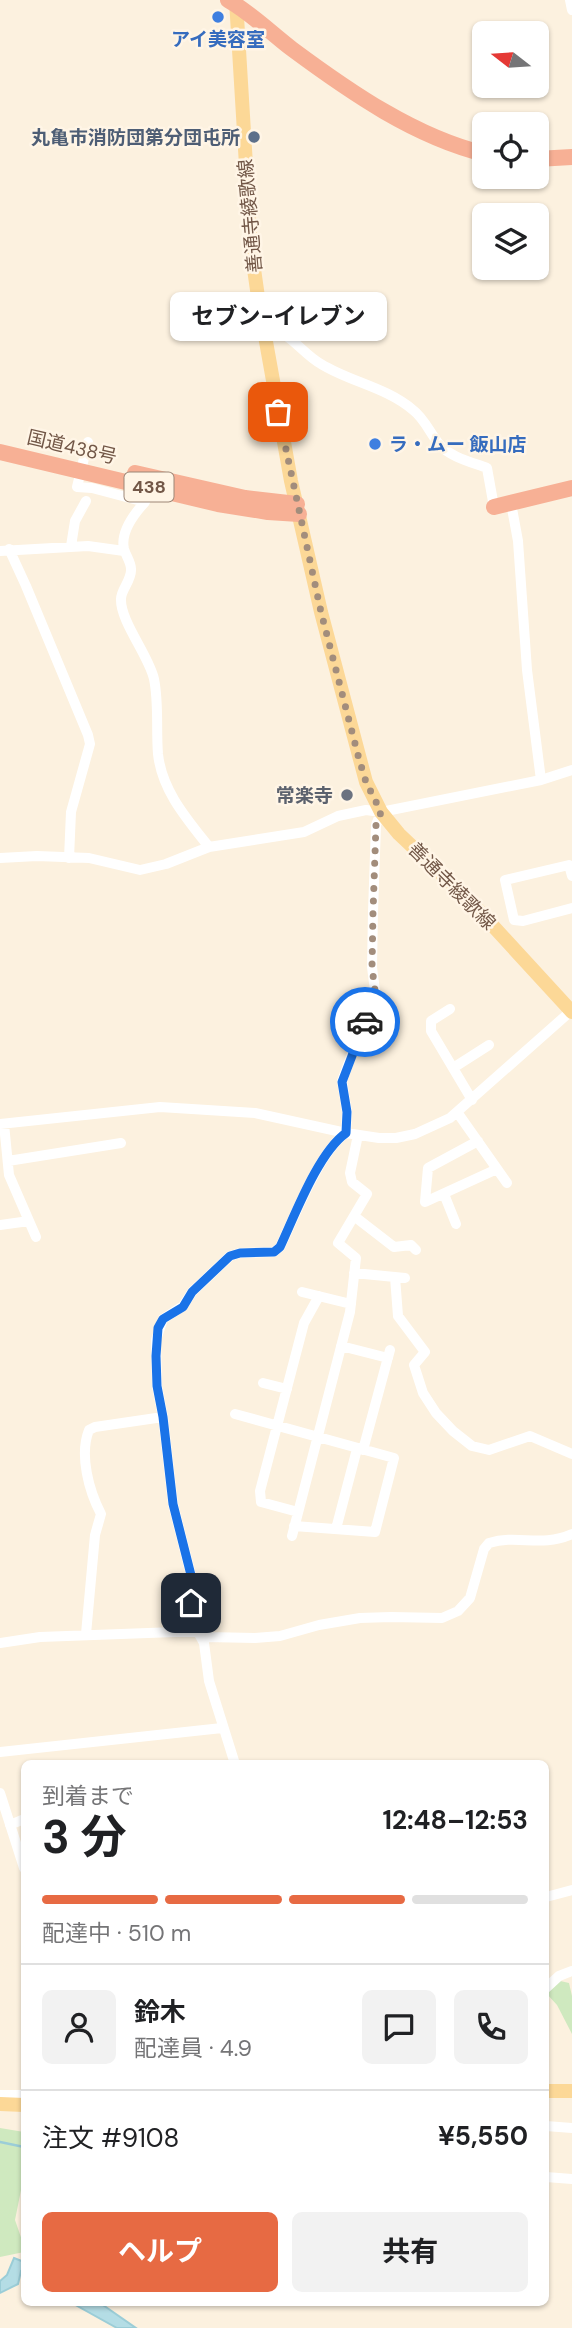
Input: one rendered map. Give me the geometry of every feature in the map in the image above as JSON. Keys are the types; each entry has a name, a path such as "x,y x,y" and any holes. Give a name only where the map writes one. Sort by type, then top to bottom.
{"highway":[{"path":"234,2 308,61 396,118 423,133 472,150"},
{"path":"549,158 572,157"},
{"name":"国道438号","path":"0,441 218,504 268,512 298,509"},
{"name":"国道438号","path":"0,452 82,466"},
{"path":"494,507 572,488"}],"main road":[{"name":"善通寺綾歌線","path":"234,2 251,248 264,329 298,509 321,612 366,782 381,812 399,834 471,902 572,1012"},
{"path":"549,2091 572,2091"},
{"path":"0,2104 21,2105"}],"street":[{"path":"570,0 572,10"},
{"path":"264,329 276,328 284,332 309,357 398,399 415,411 441,447 487,468 494,507"},
{"path":"88,442 77,487 92,488 145,502 123,538 124,551 131,563 132,572 121,599 125,615 154,679 158,757 166,784 178,809 209,847"},
{"path":"71,546 75,522 86,501"},
{"path":"511,503 518,541 527,670 541,780"},
{"path":"69,858 71,812 90,744 26,586 4,550 71,546 124,551"},
{"path":"0,858 89,858 140,870 166,864 209,847 304,832 338,816 366,810 381,812 541,780 572,770"},
{"path":"235,1414 317,1438 394,1458 375,1532 336,1529 293,1531 317,1438 341,1346 351,1304 356,1258 338,1243 367,1194 352,1182 352,1134 342,1082 375,991 372,967 373,912 376,825 381,812"},
{"path":"514,920 505,880 569,865 572,876"},
{"path":"514,920 523,922 572,908"},
{"path":"501,935 514,920"},
{"path":"450,1009 431,1021 430,1031 472,1100"},
{"path":"36,1237 13,1183 2,1124 160,1107 255,1113 352,1134 396,1138 433,1128 457,1112 572,1012"},
{"path":"453,1068 489,1045"},
{"path":"457,1112 507,1183"},
{"path":"232,1760 209,1681 204,1643 198,1632 191,1603 192,1579 173,1504 157,1386 158,1328 163,1319 183,1307 192,1292 230,1256 274,1252 280,1247 315,1173 338,1139 352,1134"},
{"path":"478,1142 428,1168 425,1202 497,1169"},
{"path":"8,1161 121,1143"},
{"path":"0,1185 13,1183"},
{"path":"444,1194 456,1224"},
{"path":"354,1216 394,1247 411,1245 416,1250"},
{"path":"0,1226 29,1221"},
{"path":"354,1273 400,1277 398,1316 425,1352 414,1365 427,1408 455,1438 489,1450 530,1436 539,1444 572,1454"},
{"path":"302,1292 351,1304"},
{"path":"298,1512 261,1502 260,1491 304,1323 319,1296"},
{"path":"336,1529 389,1354 341,1346"},
{"path":"263,1383 287,1389"},
{"path":"86,1634 95,1535 101,1514 93,1498 84,1441 89,1430 95,1427 163,1417"},
{"path":"0,1643 86,1634 198,1632 206,1637 255,1638 280,1636 318,1625 360,1618 442,1618 458,1611 470,1598 484,1549 489,1543 521,1539 541,1542 572,1534"},
{"path":"0,1752 222,1728"},
{"path":"0,1793 21,1859"},
{"path":"10,1825 21,1820"},
{"path":"549,1896 572,1891"},
{"path":"549,1985 559,1976 572,1971"},
{"path":"0,2095 21,2095"},
{"path":"549,2126 572,2128"},
{"path":"549,2178 572,2179"}],"green space":[{"path":"556,1980 569,1983 572,1996 572,2034 557,2005 549,1996 549,1989"},
{"path":"0,2128 21,2132 21,2190 15,2220 21,2237 21,2253 0,2257"}],"water":[{"path":"14,2258 21,2261 18,2284 0,2293 0,2281 7,2275"},
{"path":"77,2306 104,2306 136,2328 117,2328"}],"waterway":[{"path":"0,2142 21,2146"}],"way so far":[{"path":"278,412 321,612 359,759 366,782 381,812 376,825 373,912 372,967 375,991 365,1022"}],"place":[{"name":"アイ美容室","path":"218,17"},
{"name":"丸亀市消防団第分団屯所","path":"254,137"},
{"name":"セブン-イレブン","path":"278,412"},
{"name":"ラ・ムー 飯山店","path":"375,444"},
{"name":"常楽寺","path":"347,795"}],"route":[{"path":"191,1603 192,1579 173,1504 157,1386 158,1328 163,1319 183,1307 192,1292 230,1256 240,1253 264,1254 274,1252 280,1247 315,1173 338,1139 346,1133 347,1112 342,1082 365,1022"}]}
